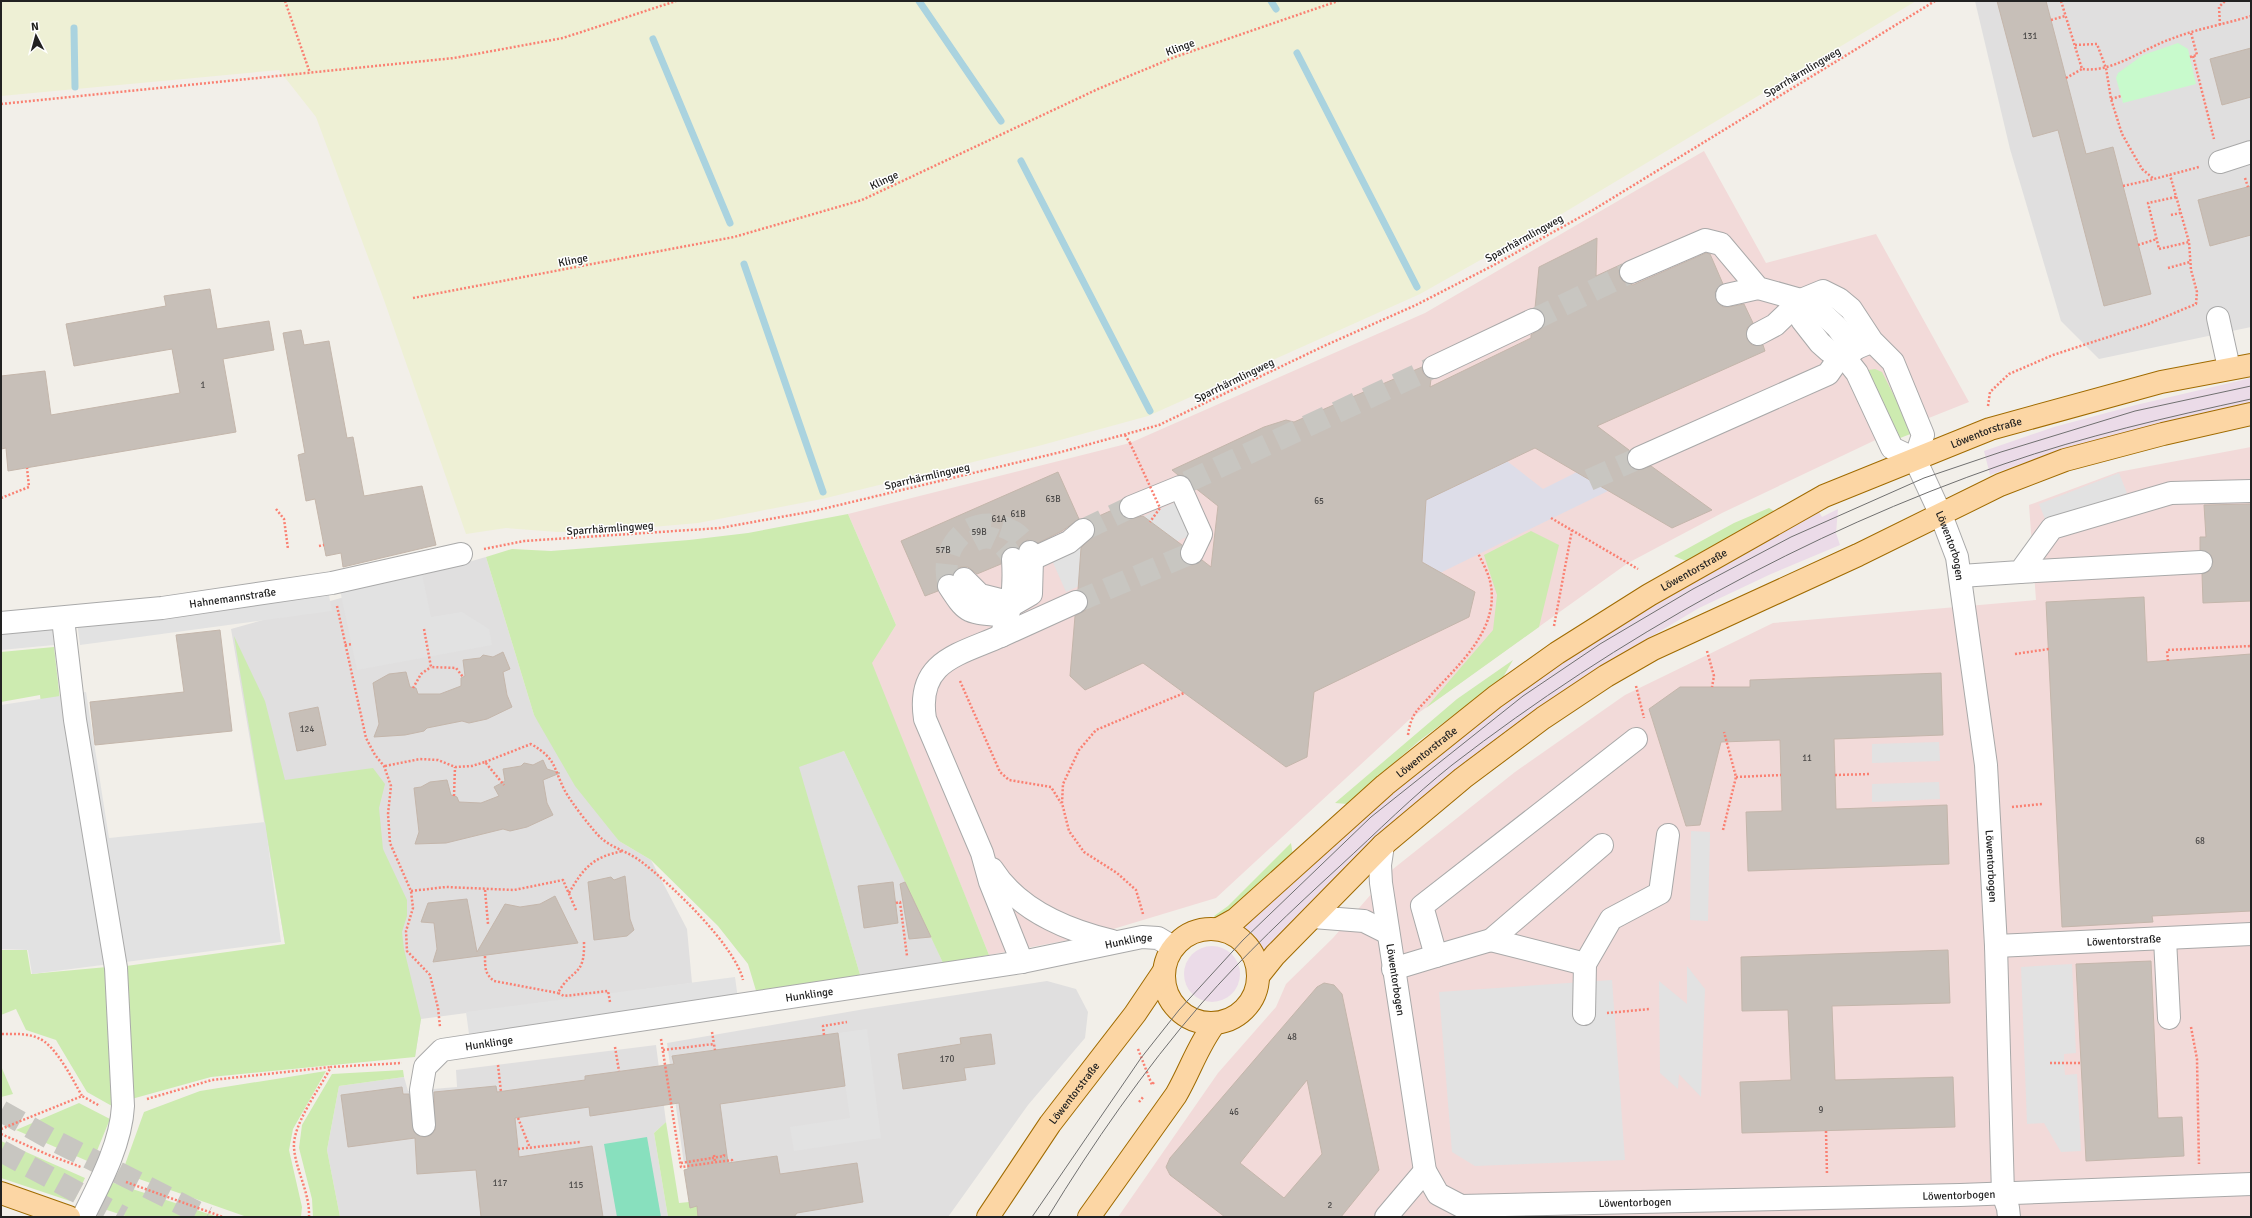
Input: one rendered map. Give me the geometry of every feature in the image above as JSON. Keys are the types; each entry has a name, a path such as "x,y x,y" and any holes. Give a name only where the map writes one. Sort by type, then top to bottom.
{"main road":[{"name":"Löwentorstraße","path":"1218,929 1236,920 1386,785 1495,697 1557,653 1663,588 1824,496 1990,429 2161,382 2251,365"},
{"name":"Löwentorstraße","path":"1259,975 1275,955 1383,845 1463,778 1543,718 1606,676 1654,649 1858,555 2000,485 2065,460 2163,434 2251,414"},
{"name":"Löwentorstraße","path":"988,1217 1039,1140 1135,1014 1164,971 1167,959 1173,947 1185,936 1201,929 1218,929 1231,933 1243,940 1252,951 1257,963 1259,975 1256,993 1246,1008 1232,1018 1215,1023 1202,1022 1189,1018 1179,1010 1167,992 1164,971"},
{"path":"1089,1217 1176,1095 1201,1043 1215,1023"},
{"path":"1,1193 69,1217"}],"street":[{"path":"2220,162 2251,152"},
{"path":"1631,272 1706,240 1721,244 1758,288"},
{"path":"1727,295 1758,288 1801,300"},
{"path":"1758,334 1775,325 1801,300 1823,291 1838,298 1851,309 1856,348 1857,373 1892,448 1915,458 1923,435 1893,362 1856,348 1829,351 1802,320 1801,300"},
{"path":"2218,318 2229,368"},
{"path":"1434,367 1533,320"},
{"path":"1639,458 1828,374 1856,348"},
{"name":"Löwentorbogen","path":"1383,845 1380,875 1393,969 1425,1171 1438,1194 1461,1206 1681,1209 2003,1194 1996,946 1986,765 1961,576 1957,557 1941,515 1915,458"},
{"path":"1131,507 1184,484 1201,534 1192,553"},
{"path":"2020,572 2052,528 2171,493 2251,491"},
{"path":"1022,962 990,882 982,853 925,720 923,706 926,683 943,662 951,659 1003,614 1025,557 1069,542 1083,530"},
{"name":"Hahnemannstraße","path":"1,623 63,619 162,608 332,584 461,554"},
{"path":"1961,576 2201,562"},
{"path":"957,583 980,595 1003,614 1076,602"},
{"path":"63,619 75,720 116,968 123,1113 107,1167 83,1217"},
{"path":"1436,956 1422,906 1641,731"},
{"path":"1584,1014 1585,964 1611,919 1660,893 1668,835"},
{"path":"1393,969 1491,940 1602,845"},
{"path":"982,853 999,880 1020,902 1047,918 1090,936 1116,942"},
{"name":"Löwentorbogen","path":"1313,917 1364,921 1388,933"},
{"name":"Löwentorstraße","path":"1996,946 2251,934"},
{"name":"Hunklinge","path":"442,1050 1022,962 1142,937 1158,938 1173,947"},
{"path":"2165,939 2168,1018"},
{"path":"1491,940 1585,964"},
{"path":"424,1124 421,1090 425,1067 442,1050"},
{"path":"1386,1217 1425,1171"},
{"path":"2009,1217 2008,1208 2003,1194 2251,1184"}],"path":[{"path":"285,1 310,73"},
{"path":"1,104 454,58 563,38 676,1"},
{"name":"Klinge","path":"413,298 734,237 862,200 1105,86 1175,57 1338,1"},
{"name":"Sparrhärmlingweg","path":"461,554 524,541 669,532 736,525 814,511 1061,452 1158,425 1324,346 1416,305 1492,266 1593,210 1935,1"},
{"path":"2061,1 2082,69"},
{"path":"2220,25 2219,7 2225,1"},
{"path":"2051,20 2065,16"},
{"path":"2066,78 2082,69 2092,71 2106,68 2171,38 2251,17"},
{"path":"2190,57 2197,55 2191,33"},
{"path":"2075,45 2097,44 2106,68 2111,99 2126,144 2142,169 2154,179"},
{"path":"2123,186 2220,162 2193,56"},
{"path":"2111,99 2121,96"},
{"path":"1987,409 1990,392 2008,374 2053,355 2148,324 2196,304 2197,292 2190,262 2189,242 2170,175"},
{"path":"2245,178 2248,187"},
{"path":"2176,197 2148,203 2159,249 2189,242"},
{"path":"2171,215 2180,213"},
{"path":"2138,244 2157,239"},
{"path":"2168,268 2190,262"},
{"path":"1125,435 1160,508 1150,522"},
{"path":"1,498 29,487 27,468"},
{"path":"276,509 284,519 288,549"},
{"path":"1551,518 1638,569"},
{"path":"1554,628 1572,530"},
{"path":"319,546 324,545"},
{"path":"1408,736 1410,719 1473,648 1486,626 1492,605 1490,581 1478,553"},
{"path":"339,617 366,738 374,755 384,766 391,786 388,814 390,843 411,891 413,908 406,931 407,951 430,976 438,1008 442,1050"},
{"path":"424,629 431,667"},
{"path":"345,645 352,644"},
{"path":"2168,660 2167,650 2251,646"},
{"path":"1706,648 1714,676 1712,687"},
{"path":"2016,654 2049,649"},
{"path":"951,659 1000,772 1009,780 1051,787 1062,803"},
{"path":"414,688 421,674 431,667 456,668 463,677"},
{"path":"1634,680 1641,731"},
{"path":"1144,918 1136,890 1117,873 1084,852 1069,831 1062,803 1063,784 1079,750 1096,730 1184,693"},
{"path":"1722,830 1736,777 1724,732"},
{"path":"384,766 420,759 438,760 455,767 472,766 531,744 542,750 554,762 566,792 603,839 639,860 694,910 728,950 741,970 749,1004"},
{"path":"485,762 504,785"},
{"path":"454,796 455,767"},
{"path":"1835,775 1871,774"},
{"path":"1736,777 1781,775"},
{"path":"1988,809 2042,804"},
{"path":"569,894 578,878 593,861 604,855 623,851"},
{"path":"411,891 446,887 485,890 514,890 563,880 576,910"},
{"path":"485,890 488,924"},
{"path":"896,903 900,902 908,962"},
{"path":"558,993 564,983 578,972 585,960 584,942"},
{"path":"485,956 485,970 488,977 494,982 543,989 564,996 577,995"},
{"path":"1606,1013 1650,1009"},
{"path":"658,1017 682,1168 732,1160 732,1163"},
{"path":"824,1035 823,1026 847,1022"},
{"path":"2190,1024 2197,1059 2200,1186"},
{"path":"712,1031 715,1050"},
{"path":"1,1035 22,1034 39,1038 51,1046 82,1096 123,1113 212,1080 331,1067 409,1063"},
{"path":"663,1050 714,1044"},
{"path":"1132,1051 1136,1046 1152,1085 1157,1079"},
{"path":"614,1047 619,1071"},
{"path":"497,1060 501,1092"},
{"path":"2050,1063 2081,1063"},
{"path":"309,1217 308,1198 294,1148 296,1130 331,1067"},
{"path":"1,1129 82,1096"},
{"path":"518,1118 530,1148"},
{"path":"1826,1131 1827,1162"},
{"path":"518,1149 580,1142"},
{"path":"681,1163 724,1156 724,1154"},
{"path":"714,1155 715,1162"}],"shaded area":[{"path":"1975,1 2251,1 2251,327 2099,359 2061,321 2010,149"},
{"path":"1704,151 1766,263 1876,234 1969,402 1886,435 1722,513 1628,563 1410,719 1216,898 1090,936 989,955 871,663 896,625 848,514 1130,443 1425,313"},
{"path":"2251,378 2251,406 2054,452 1990,475 1984,451 2054,427 2136,405"},
{"path":"2251,447 2251,1217 1118,1217 1218,1073 1276,1007 1286,984 1333,938 1393,869 1515,772 1625,695 1773,623 2036,600 2029,505 2118,472"},
{"path":"1507,461 1543,489 1577,472 1608,491 1440,573 1422,562 1426,500"},
{"path":"2119,473 2127,493 2047,524 2039,504"},
{"path":"1176,502 1191,535 1066,592 1051,558"},
{"path":"1838,509 1836,533 1840,545 1771,574 1699,608 1610,661 1534,714 1380,836 1302,911 1265,953 1260,943 1251,932 1242,926 1437,751 1590,640 1818,510 1822,517"},
{"path":"486,557 534,715 619,841 651,860 687,929 692,983 421,1019 415,1057 285,944 231,629"},
{"path":"422,574 431,617 462,612 489,629 492,645 357,670 340,590"},
{"path":"328,590 332,611 80,645 77,622"},
{"path":"52,623 54,645 1,650 1,627"},
{"path":"86,692 109,838 265,822 281,942 32,974 28,950 1,949 1,705"},
{"path":"1939,742 1940,761 1872,763 1872,744"},
{"path":"844,751 943,963 861,978 798,766"},
{"path":"1939,782 1940,799 1872,802 1872,784"},
{"path":"1691,831 1710,832 1708,921 1690,920"},
{"path":"1206,946 1218,946 1232,954 1240,968 1238,985 1232,994 1218,1002 1206,1002 1196,997 1189,990 1184,980 1184,968 1189,958 1196,951"},
{"path":"2072,964 2076,1053 2064,1054 2064,1063 2065,1075 2077,1074 2081,1151 2061,1152 2044,1123 2027,1124 2021,967"},
{"path":"1687,966 1705,989 1701,1097 1679,1074 1678,1089 1660,1073 1659,981 1687,1004"},
{"path":"735,977 738,999 469,1034 466,1012"},
{"path":"1612,980 1625,1160 1475,1166 1452,1152 1439,992"},
{"path":"1047,981 1076,989 1088,1012 1085,1038 1028,1105 948,1217 681,1217 689,1202 721,1165 721,1158 684,1164 667,1043 865,1009"},
{"path":"867,1029 881,1138 794,1151 790,1127 850,1118 838,1033"},
{"path":"656,1045 666,1122 654,1133 668,1217 340,1217 327,1150 339,1086 404,1077 408,1091 457,1087 456,1070"}],"green space":[{"path":"1,1 1916,1 1555,218 1420,294 1148,416 1042,445 822,499 698,523 629,529 558,532 506,528 466,534 384,300 316,117 279,70 1,96"},
{"path":"2178,43 2188,49 2196,84 2123,103 2116,78 2118,73 2143,55"},
{"path":"1875,369 1882,372 1913,433 1895,440 1868,370"},
{"path":"1769,508 1774,511 1686,561 1674,556 1734,523"},
{"path":"848,514 896,625 872,663 989,955 943,963 844,751 799,767 861,978 757,994 748,964 718,926 651,860 619,841 575,786 534,715 486,557 512,549 551,551 689,540 748,533"},
{"path":"1531,531 1559,545 1539,627 1426,708 1493,630 1497,595 1484,555"},
{"path":"234,636 265,701 285,780 373,768 385,784 379,808 383,849 407,900 407,916 402,932 404,949 421,1019 415,1057 211,1077 128,1100 119,967 285,944"},
{"path":"54,647 62,718 43,720 40,695 1,702 1,652"},
{"path":"1513,660 1502,679 1419,741 1347,804 1335,803 1457,699"},
{"path":"1291,843 1293,856 1251,899 1215,920 1214,916 1228,906"},
{"path":"1,950 27,950 31,974 107,967 119,1110 87,1092 56,1040 26,1030 16,1009 1,1015"},
{"path":"1,1066 13,1094 1,1097"},
{"path":"403,1070 404,1077 339,1086 327,1150 340,1217 313,1217 312,1199 299,1148 302,1125 332,1074"},
{"path":"326,1071 293,1129 289,1150 302,1207 301,1217 247,1217 122,1173 144,1112 200,1091"},
{"path":"79,1103 110,1119 92,1163 16,1130"},
{"path":"666,1122 679,1203 689,1202 691,1207 766,1195 770,1217 668,1217 654,1133"},
{"path":"647,1137 661,1217 617,1217 604,1144"},
{"path":"1,1141 85,1178 75,1199 70,1201 1,1178"},
{"path":"111,1182 218,1217 128,1217 104,1209 103,1202"}],"building":[{"path":"1997,1 2046,1 2086,154 2113,147 2151,294 2104,306 2058,130 2033,137"},
{"path":"2251,48 2251,97 2222,105 2210,59"},
{"path":"2251,186 2251,235 2210,246 2198,200"},
{"path":"1597,238 1596,276 1622,264 1619,270 1620,277 1624,282 1633,285 1706,253 1710,254 1723,284 1715,292 1718,303 1723,307 1744,304 1753,323 1747,328 1747,339 1752,345 1763,345 1765,351 1597,426 1629,450 1627,457 1631,468 1638,470 1651,466 1712,510 1672,528 1535,448 1426,500 1422,562 1475,592 1469,617 1314,692 1307,757 1286,767 1143,663 1085,690 1070,676 1075,616 1086,610 1088,604 1087,597 1078,590 1081,548 1095,534 1095,527 1090,520 1119,507 1123,517 1129,519 1143,516 1182,545 1180,554 1186,564 1193,565 1202,560 1211,567 1218,506 1194,487 1188,477 1178,475 1172,470 1264,427 1286,420 1294,422 1422,367 1423,373 1431,379 1430,387 1531,338 1531,335 1543,327 1545,321 1544,314 1535,308 1539,267"},
{"path":"210,289 217,329 269,321 274,350 223,359 236,432 8,471 6,448 1,449 1,376 45,371 51,415 180,393 172,349 74,366 66,324 166,306 164,296"},
{"path":"301,330 304,345 329,341 347,438 353,437 364,496 422,486 436,545 343,567 341,553 326,556 315,499 306,501 298,455 305,453 283,333"},
{"path":"1058,472 1079,519 1062,531 1038,543 1027,540 1018,548 1007,548 1002,554 1001,564 977,574 968,567 961,567 953,574 942,575 938,581 938,591 925,596 901,541"},
{"path":"2251,504 2251,601 2203,603 2202,574 2208,572 2213,562 2211,555 2200,550 2200,537 2206,537 2204,505"},
{"path":"2144,597 2147,662 2251,654 2251,911 2152,916 2153,922 2062,927 2046,602"},
{"path":"220,630 232,731 95,745 90,702 184,692 176,635"},
{"path":"503,652 510,669 503,672 507,695 512,707 487,719 469,723 462,721 427,728 424,731 405,735 374,737 379,724 373,683 389,674 406,672 410,687 416,688 418,694 440,694 461,686 461,678 465,676 463,660 480,658 483,655 493,657"},
{"path":"1941,673 1943,735 1834,739 1836,809 1947,805 1949,864 1748,871 1746,812 1782,811 1780,740 1721,742 1700,825 1686,826 1649,709 1680,687 1750,687 1750,680"},
{"path":"318,707 326,745 297,751 289,713"},
{"path":"543,760 547,769 560,773 543,780 547,803 553,815 527,827 510,831 503,829 446,843 415,844 419,832 414,788 421,787 430,782 447,780 451,795 457,797 459,802 481,803 499,796 494,787 505,781 503,769 521,766 524,763 533,765"},
{"path":"625,876 630,919 634,930 627,936 594,940 588,882 611,877 614,880"},
{"path":"893,882 898,923 864,928 858,886"},
{"path":"905,882 931,937 909,939 900,884"},
{"path":"555,896 578,943 433,962 437,949 434,923 421,922 428,903 467,899 477,952 505,904 520,907 540,904"},
{"path":"1948,950 1950,1003 1832,1006 1835,1080 1953,1077 1955,1127 1742,1133 1740,1082 1791,1080 1788,1010 1742,1011 1741,957"},
{"path":"2151,961 2158,1118 2182,1117 2184,1156 2086,1161 2076,964"},
{"path":"1324,983 1334,985 1342,994 1379,1170 1341,1217 1225,1217 1170,1175 1166,1167 1170,1158 1317,987","holes":["1307,1080 1322,1154 1284,1198 1240,1163"]},
{"path":"838,1033 845,1086 720,1104 728,1163 777,1156 780,1174 857,1163 863,1202 797,1213 794,1217 698,1217 697,1206 690,1208 684,1170 688,1169 679,1103 590,1116 589,1107 515,1118 519,1157 592,1146 603,1217 481,1217 476,1170 417,1174 415,1138 348,1147 341,1095 402,1087 403,1094 409,1094 414,1132 419,1136 425,1137 431,1135 435,1130 434,1092 496,1086 497,1092 585,1080 585,1076 674,1064 672,1056"},
{"path":"991,1034 995,1064 964,1068 966,1080 903,1089 898,1054 961,1044 960,1038"}],"waterway":[{"path":"919,1 1001,121"},
{"path":"1271,1 1276,9"},
{"path":"74,28 75,87"},
{"path":"653,39 730,223"},
{"path":"1297,53 1417,287"},
{"path":"1021,161 1150,411"},
{"path":"744,264 823,492"}],"tunnel":[{"path":"1533,320 1631,272"},
{"path":"1187,482 1434,367"},
{"path":"1589,480 1639,458"},
{"path":"1083,530 1131,507"},
{"path":"949,586 947,570 949,555 955,543 964,533 975,527 988,524 1002,527 1017,534 1023,540 1030,552"},
{"path":"974,541 987,537 993,538 1006,548 1013,559"},
{"path":"1076,602 1192,553"},
{"path":"1,1111 51,1139 207,1217"},
{"path":"1,1151 123,1217"}],"tram line":[{"path":"1032,1217 1141,1058 1179,1010 1243,940 1371,817 1523,696 1600,644 1693,589 1791,537 1924,478 2001,452 2135,411 2251,386"},
{"path":"1048,1217 1101,1134 1139,1081 1180,1029 1217,986 1251,950 1395,814 1452,765 1515,718 1580,674 1647,632 1716,592 1857,522 1930,491 2034,454 2158,420 2251,399"}]}
